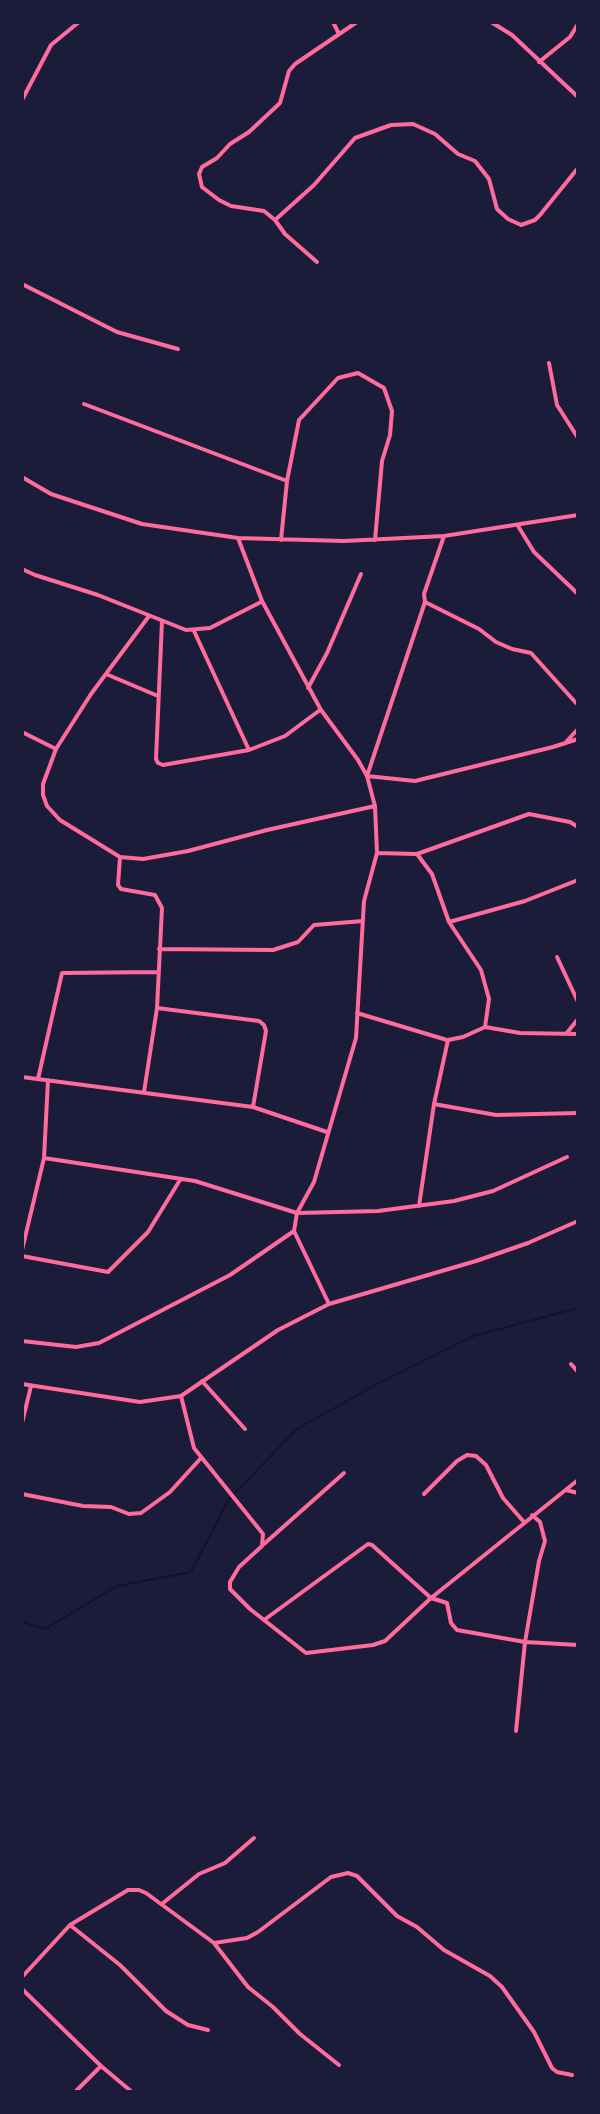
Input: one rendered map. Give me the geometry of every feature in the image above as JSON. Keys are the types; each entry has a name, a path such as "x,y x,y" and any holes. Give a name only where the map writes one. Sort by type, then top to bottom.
{"street":[{"path":"22,100 51,45 79,22"},
{"path":"333,22 338,32"},
{"path":"317,262 264,211 231,206 219,200 202,187 199,174 202,167 249,132 280,103 289,71 295,64 357,22"},
{"path":"491,22 512,35 578,97"},
{"path":"539,62 570,37 578,24"},
{"path":"275,220 314,185 355,138 391,125 413,124 435,134 458,154 475,161 489,179 497,209 521,225 527,225 540,215 578,168"},
{"path":"22,284 117,332 178,349"},
{"path":"549,363 557,405 578,438"},
{"path":"281,540 287,481 302,415 338,378 358,373 384,388 392,411 390,435 382,461 375,540"},
{"path":"84,404 287,481"},
{"path":"572,428 578,423"},
{"path":"22,477 51,494 142,524 238,538 375,540 444,536 578,515"},
{"path":"518,526 534,552 578,594"},
{"path":"367,776 444,536"},
{"path":"238,538 262,601 321,710 347,743 367,776 375,806 377,853 364,901 357,1013 351,1055 314,1182 297,1213 294,1231 329,1304"},
{"path":"22,569 194,631 210,628 262,601"},
{"path":"308,688 327,653 361,574"},
{"path":"425,602 467,622 496,642 531,653 577,703"},
{"path":"149,616 56,749 43,784 43,795 47,806 60,820 120,857 143,859 375,806"},
{"path":"162,621 158,763 176,763 249,750 285,736 321,710"},
{"path":"194,631 249,750"},
{"path":"106,674 158,696"},
{"path":"564,743 578,729"},
{"path":"22,732 56,749"},
{"path":"367,776 415,781 578,739"},
{"path":"377,853 417,854 529,814 570,822 578,827"},
{"path":"570,822 578,817"},
{"path":"417,854 432,874 449,922 481,970 489,999 485,1027"},
{"path":"120,857 118,885 121,889 155,895 162,908 157,1008 144,1092"},
{"path":"449,922 525,901 578,880"},
{"path":"159,949 273,950 298,942 314,925 363,921"},
{"path":"557,957 578,1002"},
{"path":"38,1079 62,973 157,972"},
{"path":"157,1008 259,1021 264,1025 265,1042 253,1107"},
{"path":"357,1013 448,1040 485,1027 520,1033 578,1034"},
{"path":"566,1034 578,1019"},
{"path":"419,1206 434,1104 448,1040"},
{"path":"22,1077 253,1107 327,1132"},
{"path":"22,1250 44,1158 48,1080"},
{"path":"434,1104 496,1115 578,1113"},
{"path":"44,1158 180,1179 297,1213 378,1211 454,1201 493,1191 567,1157"},
{"path":"22,1256 108,1272 148,1232 180,1179"},
{"path":"22,1384 140,1402 181,1396 278,1330 329,1304 476,1261 578,1221"},
{"path":"22,1341 76,1347 99,1343 230,1275 294,1231"},
{"path":"571,1364 578,1372"},
{"path":"202,1381 245,1429"},
{"path":"22,1423 31,1386"},
{"path":"181,1396 191,1438 201,1458 263,1534 262,1546"},
{"path":"424,1494 457,1461 467,1455 476,1456 486,1465 503,1498 524,1522"},
{"path":"22,1494 83,1506 111,1507 129,1514 141,1513 163,1499 201,1458"},
{"path":"344,1473 239,1567 230,1582 230,1589 236,1596 306,1653 379,1644 431,1598 578,1480"},
{"path":"566,1490 578,1493"},
{"path":"516,1731 525,1642 545,1541 540,1522 532,1515"},
{"path":"264,1620 368,1544 431,1598 448,1605 451,1623 457,1630 525,1642 578,1645"},
{"path":"163,1903 199,1874 225,1863 254,1838"},
{"path":"214,1943 247,1938 331,1877 348,1873 365,1883 397,1916 417,1927 444,1950 490,1976 502,1987 534,2032 552,2068 572,2075"},
{"path":"22,1977 70,1925 128,1890 139,1890 163,1903 214,1943 248,1987 339,2065"},
{"path":"70,1925 120,1965 166,2011 188,2025 208,2030"},
{"path":"22,1989 132,2092"},
{"path":"75,2092 101,2066"}],"waterway":[{"path":"22,1622 45,1629 117,1586 191,1572 228,1500 297,1429 377,1384 473,1336 578,1308"}]}
